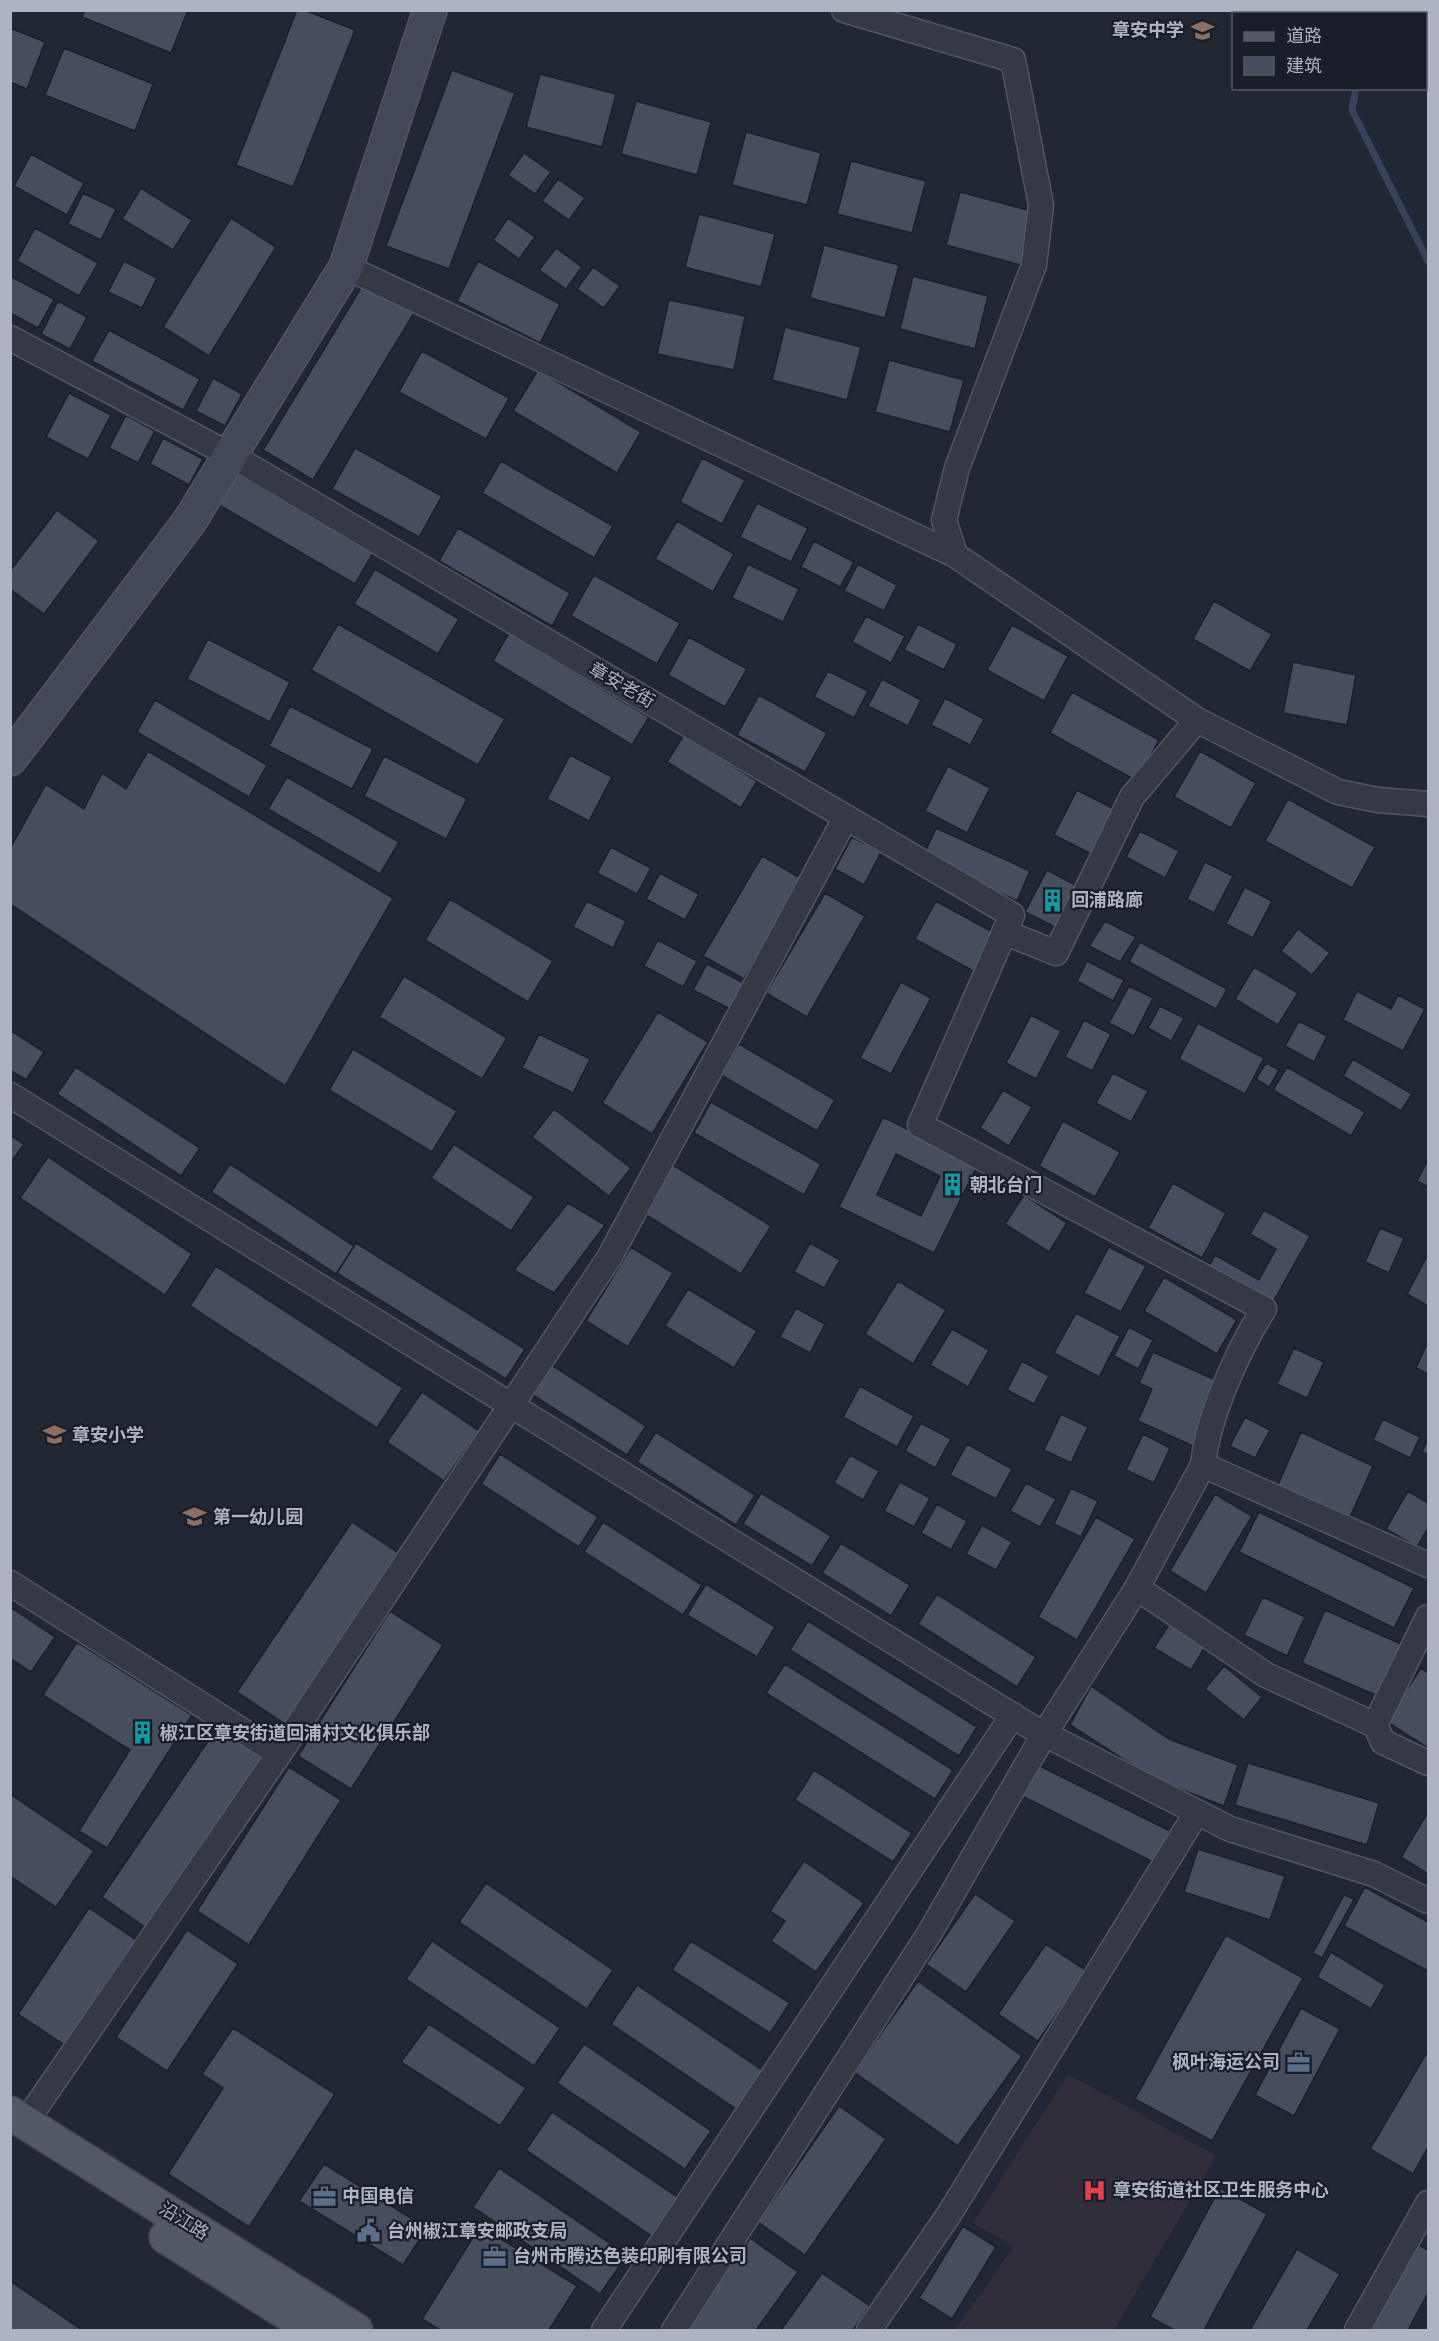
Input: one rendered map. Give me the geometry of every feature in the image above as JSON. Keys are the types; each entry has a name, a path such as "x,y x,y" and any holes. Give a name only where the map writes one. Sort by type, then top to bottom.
{"main road":[{"name":"沿江路","path":"16,2124 313,2331"},
{"name":"沿江路","path":"16,2124 356,2331"}],"street":[{"path":"10,759 189,522 232,456 346,267 430,10"},
{"path":"844,10 1013,60 1041,205 1034,265 957,468 944,520 955,555"},
{"path":"346,267 955,555 1197,720 1338,792 1378,800 1428,804"},
{"name":"章安老街","path":"10,338 232,456 846,817 1056,953 1132,798 1197,720"},
{"path":"16,2124 279,1754 609,1258 846,817"},
{"path":"674,2331 929,1934 1045,1733 1137,1588 1203,1465 1206,1437 1247,1335 1264,1309 920,1125 1008,923"},
{"path":"10,1095 1012,1715 1230,1829 1374,1874 1428,1901"},
{"path":"1203,1465 1428,1565"},
{"path":"10,1583 279,1754"},
{"path":"1137,1588 1266,1675 1375,1725 1383,1742 1428,1762"},
{"path":"1375,1725 1428,1617"},
{"path":"604,2331 1012,1715"},
{"path":"869,2331 948,2216 1197,1812"},
{"path":"1357,2331 1428,2203"}],"shaded area":[{"name":"章安街道社区卫生服务中心","path":"1068,2074 1216,2156 1114,2330 955,2330 1014,2246 973,2223"}],"building":[{"path":"85,10 188,10 171,53 82,17"},
{"path":"297,10 304,10 355,30 293,187 236,165"},
{"path":"10,28 45,42 27,89 10,82"},
{"path":"64,48 153,84 135,131 45,95"},
{"path":"452,70 515,93 449,269 386,246"},
{"path":"540,74 616,94 602,147 526,127"},
{"path":"636,101 711,122 697,175 621,154"},
{"path":"746,132 821,153 807,205 732,185"},
{"path":"524,153 551,172 535,194 508,175"},
{"path":"31,154 84,183 67,215 14,186"},
{"path":"851,161 926,181 912,233 837,214"},
{"path":"558,179 585,198 569,220 542,201"},
{"path":"141,188 192,220 173,250 122,219"},
{"path":"960,192 1035,212 1021,265 946,245"},
{"path":"83,193 116,209 101,240 68,224"},
{"path":"699,214 775,234 761,287 685,267"},
{"path":"231,218 276,247 209,356 163,327"},
{"path":"508,218 535,237 519,259 493,240"},
{"path":"35,228 98,263 79,296 17,261"},
{"path":"824,245 899,265 885,318 810,298"},
{"path":"556,248 582,267 566,289 539,270"},
{"path":"124,261 157,278 142,308 108,292"},
{"path":"478,261 560,304 540,343 457,301"},
{"path":"593,267 620,286 604,308 577,289"},
{"path":"10,276 54,299 38,328 10,313"},
{"path":"913,276 988,296 975,349 900,329"},
{"path":"367,278 417,308 313,480 263,450"},
{"path":"669,300 745,316 734,370 657,354"},
{"path":"58,301 87,317 70,349 41,334"},
{"path":"785,327 861,347 847,400 772,380"},
{"path":"109,330 200,379 183,410 92,361"},
{"path":"422,351 509,398 486,439 399,392"},
{"path":"889,360 964,380 950,432 875,412"},
{"path":"538,370 641,432 617,473 513,411"},
{"path":"213,378 242,394 225,426 196,411"},
{"path":"69,393 111,415 88,459 46,437"},
{"path":"126,415 155,431 138,463 109,448"},
{"path":"163,438 203,459 189,485 150,464"},
{"path":"355,448 442,496 419,537 332,489"},
{"path":"702,458 745,480 722,524 680,502"},
{"path":"501,461 613,526 594,558 482,493"},
{"path":"234,472 373,553 355,584 216,503"},
{"path":"757,503 808,528 791,562 740,537"},
{"path":"57,510 99,541 44,614 10,589 10,571"},
{"path":"677,521 734,554 713,592 655,559"},
{"path":"458,528 570,593 552,626 439,561"},
{"path":"814,541 854,562 840,587 801,567"},
{"path":"748,564 799,589 783,622 732,598"},
{"path":"858,564 897,585 884,611 844,591"},
{"path":"375,569 459,619 438,654 354,604"},
{"path":"594,575 680,623 657,664 571,616"},
{"path":"1214,601 1272,634 1250,671 1193,639"},
{"path":"866,616 905,636 891,663 852,642"},
{"path":"338,624 505,719 478,765 311,670"},
{"path":"918,624 957,644 944,670 904,650"},
{"path":"1012,625 1068,656 1044,701 987,670"},
{"path":"509,633 649,717 632,745 493,661"},
{"path":"689,637 747,669 725,707 668,675"},
{"path":"208,639 290,682 270,722 187,679"},
{"path":"1293,662 1356,675 1347,725 1283,713"},
{"path":"828,671 868,691 854,718 814,697"},
{"path":"882,679 921,700 908,726 868,706"},
{"path":"1072,692 1159,740 1137,781 1050,733"},
{"path":"759,695 827,733 805,772 737,735"},
{"path":"945,698 984,719 970,745 931,725"},
{"path":"155,700 267,765 249,797 137,732"},
{"path":"290,706 373,749 352,789 269,746"},
{"path":"684,735 757,781 741,808 667,762"},
{"path":"148,751 393,898 285,1086 10,904 10,849 46,784 84,809 102,773 126,789"},
{"path":"1200,751 1256,783 1231,828 1174,797"},
{"path":"570,755 612,777 589,821 547,799"},
{"path":"384,756 467,799 446,839 364,796"},
{"path":"948,766 990,788 967,833 925,811"},
{"path":"287,777 399,842 380,874 268,809"},
{"path":"1077,790 1120,812 1097,857 1054,835"},
{"path":"1288,799 1375,847 1352,888 1265,841"},
{"path":"936,828 1030,871 1017,901 923,857"},
{"path":"1140,831 1179,851 1165,878 1126,857"},
{"path":"852,837 881,852 864,885 835,869"},
{"path":"611,847 651,868 637,894 597,873"},
{"path":"762,856 802,879 744,979 703,956"},
{"path":"1205,862 1233,876 1214,913 1187,899"},
{"name":"回浦路廊","path":"1047,870 1081,888 1059,929 1025,912"},
{"path":"660,873 699,894 685,920 646,899"},
{"path":"1245,887 1272,901 1253,938 1226,924"},
{"path":"825,893 865,916 807,1017 766,993"},
{"path":"450,899 553,961 528,1002 425,940"},
{"path":"587,901 626,921 613,948 573,927"},
{"path":"936,901 996,934 975,972 915,939"},
{"path":"1105,921 1136,937 1120,962 1089,946"},
{"path":"1298,929 1330,953 1312,975 1281,951"},
{"path":"658,940 697,961 683,987 644,966"},
{"path":"1140,942 1227,989 1216,1009 1129,962"},
{"path":"1087,961 1124,980 1113,1001 1077,981"},
{"path":"707,964 746,984 732,1010 693,990"},
{"path":"1254,967 1298,993 1278,1025 1235,999"},
{"path":"404,976 507,1038 482,1079 379,1017"},
{"path":"901,982 931,998 891,1074 860,1058"},
{"path":"1129,986 1153,998 1134,1036 1109,1023"},
{"path":"1357,991 1391,1009 1398,995 1425,1009 1403,1051 1343,1020"},
{"path":"1160,1006 1184,1018 1171,1041 1148,1028"},
{"path":"658,1012 708,1042 652,1134 602,1103"},
{"path":"1031,1015 1061,1031 1036,1079 1006,1063"},
{"path":"1084,1020 1111,1034 1092,1071 1065,1057"},
{"path":"1299,1021 1327,1036 1314,1062 1285,1046"},
{"path":"1198,1023 1264,1058 1245,1094 1179,1059"},
{"path":"10,1030 44,1052 26,1080 10,1070"},
{"path":"539,1034 590,1059 573,1093 522,1068"},
{"path":"739,1044 835,1100 817,1131 721,1075"},
{"path":"353,1049 457,1111 432,1152 329,1090"},
{"path":"1353,1059 1412,1094 1401,1111 1343,1076"},
{"path":"1266,1063 1279,1070 1269,1087 1256,1079"},
{"path":"76,1067 200,1148 181,1176 57,1094"},
{"path":"1287,1067 1365,1112 1351,1136 1273,1090"},
{"path":"1113,1073 1148,1091 1131,1122 1096,1103"},
{"path":"1003,1090 1032,1107 1009,1146 980,1128"},
{"path":"711,1102 821,1164 804,1195 694,1133"},
{"path":"554,1109 631,1168 609,1196 532,1137"},
{"name":"朝北台门","path":"883,1117 978,1164 934,1253 839,1207","holes":["896,1154 940,1176 921,1216 877,1195"]},
{"path":"1063,1121 1120,1152 1095,1197 1039,1166"},
{"path":"10,1135 24,1144 10,1164"},
{"path":"454,1144 534,1197 511,1231 431,1178"},
{"path":"48,1157 192,1254 165,1295 20,1198"},
{"path":"1428,1160 1428,1187 1417,1181"},
{"path":"230,1164 354,1246 336,1274 211,1192"},
{"path":"673,1165 771,1226 741,1274 643,1213"},
{"path":"1173,1183 1226,1213 1202,1258 1148,1228"},
{"path":"1024,1195 1067,1223 1049,1252 1005,1224"},
{"path":"568,1203 605,1225 554,1293 514,1270"},
{"path":"1264,1210 1310,1236 1272,1304 1208,1268 1215,1255 1259,1280 1276,1249 1250,1234"},
{"path":"1380,1228 1404,1238 1389,1273 1365,1262"},
{"path":"356,1243 525,1349 506,1379 337,1273"},
{"path":"810,1243 840,1260 824,1288 794,1272"},
{"path":"631,1247 673,1273 628,1347 586,1321"},
{"path":"1109,1247 1146,1266 1121,1312 1084,1293"},
{"path":"1426,1258 1428,1259 1428,1306 1407,1294"},
{"path":"216,1266 403,1388 377,1428 190,1306"},
{"path":"1164,1277 1237,1320 1217,1354 1144,1311"},
{"path":"898,1281 946,1310 913,1364 865,1334"},
{"path":"688,1289 757,1331 734,1368 665,1326"},
{"path":"796,1308 825,1324 810,1353 780,1337"},
{"path":"1076,1313 1120,1336 1099,1377 1054,1353"},
{"path":"1129,1327 1153,1340 1138,1369 1114,1356"},
{"path":"952,1329 989,1350 968,1387 930,1365"},
{"path":"1428,1342 1428,1374 1416,1368"},
{"path":"1294,1348 1324,1362 1307,1398 1277,1384"},
{"path":"1153,1352 1222,1383 1193,1446 1138,1421 1152,1389 1139,1383"},
{"path":"1022,1361 1049,1376 1034,1404 1007,1390"},
{"path":"547,1362 646,1426 627,1455 528,1392"},
{"path":"860,1386 914,1416 897,1447 843,1417"},
{"path":"422,1392 479,1431 444,1481 387,1442"},
{"path":"1061,1414 1088,1427 1071,1463 1044,1450"},
{"path":"1245,1417 1270,1430 1255,1458 1230,1446"},
{"path":"1383,1419 1420,1437 1410,1458 1373,1440"},
{"path":"921,1423 951,1439 935,1468 905,1451"},
{"path":"656,1432 755,1495 736,1525 637,1462"},
{"path":"1301,1432 1373,1466 1349,1519 1277,1487"},
{"path":"1143,1434 1170,1448 1154,1483 1126,1470"},
{"path":"1428,1439 1428,1455 1422,1452"},
{"path":"967,1444 1012,1469 996,1499 950,1475"},
{"path":"500,1454 598,1517 579,1547 481,1484"},
{"path":"850,1455 879,1471 863,1500 834,1483"},
{"path":"900,1482 930,1498 914,1527 884,1511"},
{"path":"1026,1483 1056,1499 1040,1527 1010,1511"},
{"path":"1071,1488 1098,1501 1081,1537 1054,1524"},
{"path":"1408,1491 1428,1503 1428,1528 1417,1547 1386,1529"},
{"path":"761,1493 831,1536 812,1566 743,1524"},
{"path":"1215,1494 1252,1516 1206,1593 1170,1571"},
{"path":"937,1504 967,1521 951,1550 921,1533"},
{"path":"1259,1512 1414,1588 1394,1628 1239,1552"},
{"path":"1096,1517 1135,1539 1077,1640 1038,1617"},
{"path":"352,1522 403,1556 288,1726 237,1692"},
{"path":"603,1522 702,1585 683,1615 584,1552"},
{"path":"982,1525 1012,1542 996,1570 966,1554"},
{"path":"841,1543 910,1585 891,1616 822,1573"},
{"path":"706,1584 775,1627 757,1657 687,1615"},
{"path":"937,1594 1036,1657 1017,1687 918,1624"},
{"path":"1263,1597 1305,1617 1287,1656 1244,1635"},
{"path":"10,1607 55,1637 31,1672 10,1658"},
{"path":"1325,1610 1403,1645 1380,1697 1302,1663"},
{"path":"390,1611 443,1645 351,1789 298,1756"},
{"path":"1172,1620 1208,1642 1191,1670 1154,1648"},
{"path":"808,1621 977,1727 959,1756 790,1650"},
{"name":"椒江区章安街道回浦村文化俱乐部","path":"77,1642 192,1715 107,1848 79,1831 130,1750 43,1695"},
{"path":"785,1664 953,1770 935,1799 766,1693"},
{"path":"1224,1666 1262,1697 1244,1720 1205,1689"},
{"path":"1421,1668 1428,1673 1428,1748 1386,1721"},
{"path":"1091,1686 1169,1739 1238,1765 1224,1806 1154,1779 1070,1725"},
{"path":"217,1728 268,1762 152,1932 102,1897"},
{"path":"1248,1763 1379,1803 1367,1845 1235,1805"},
{"path":"1036,1764 1170,1831 1155,1863 1020,1795"},
{"path":"289,1767 341,1800 249,1945 197,1911"},
{"path":"814,1770 912,1833 893,1862 795,1800"},
{"path":"10,1794 94,1851 56,1907 10,1876"},
{"path":"1428,1812 1428,1874 1401,1857"},
{"path":"1198,1849 1285,1876 1270,1920 1184,1892"},
{"path":"804,1861 864,1903 816,1972 771,1941 785,1921 770,1911"},
{"path":"486,1883 613,1970 587,2009 459,1922"},
{"path":"1365,1887 1428,1922 1428,1971 1344,1926"},
{"path":"975,1894 1015,1921 966,1992 926,1964"},
{"path":"1344,1895 1354,1899 1322,1958 1313,1953"},
{"path":"89,1908 139,1942 69,2048 18,2014"},
{"path":"187,1930 238,1964 167,2071 116,2037"},
{"path":"1226,1935 1303,1978 1212,2141 1135,2099"},
{"path":"432,1941 560,2028 534,2066 406,1979"},
{"path":"691,1941 790,2003 770,2033 672,1970"},
{"path":"1046,1944 1087,1971 1038,2041 998,2014"},
{"path":"1331,1952 1385,1985 1371,2009 1317,1977"},
{"path":"918,1981 1022,2056 958,2146 854,2072"},
{"path":"637,1985 765,2072 739,2111 611,2024"},
{"name":"枫叶海运公司","path":"1301,2008 1340,2029 1294,2116 1255,2095"},
{"path":"429,2024 526,2088 500,2126 401,2062"},
{"path":"233,2028 335,2094 249,2227 168,2174 223,2088 202,2074"},
{"path":"584,2044 711,2131 685,2169 557,2083"},
{"path":"1426,2054 1428,2055 1428,2147 1413,2174 1370,2149"},
{"path":"839,2106 886,2139 805,2255 758,2222"},
{"path":"552,2112 680,2199 653,2237 526,2150"},
{"path":"324,2164 427,2228 403,2265 299,2201"},
{"path":"499,2168 627,2255 600,2294 473,2207"},
{"path":"1220,2188 1267,2214 1204,2330 1174,2330 1150,2317"},
{"name":"台州市腾达色装印刷有限公司","path":"480,2226 577,2286 549,2330 440,2330 422,2319"},
{"path":"963,2226 996,2247 952,2319 919,2298"},
{"path":"750,2238 798,2272 756,2330 685,2330"},
{"path":"1413,2242 1428,2250 1428,2293 1408,2330 1364,2330"},
{"path":"1297,2249 1340,2274 1307,2330 1250,2330"},
{"path":"822,2273 870,2306 853,2330 781,2330"},
{"path":"10,2281 82,2330 10,2330"}],"waterway":[{"path":"1356,90 1352,110 1428,261"}],"place":[{"name":"章安中学","path":"1202,30"},
{"name":"回浦路廊","path":"1053,900"},
{"name":"朝北台门","path":"952,1185"},
{"name":"章安小学","path":"54,1435"},
{"name":"第一幼儿园","path":"195,1517"},
{"name":"椒江区章安街道回浦村文化俱乐部","path":"142,1733"},
{"name":"枫叶海运公司","path":"1298,2062"},
{"name":"章安街道社区卫生服务中心","path":"1095,2190"},
{"name":"中国电信","path":"324,2196"},
{"name":"台州椒江章安邮政支局","path":"369,2231"},
{"name":"台州市腾达色装印刷有限公司","path":"495,2256"}]}
